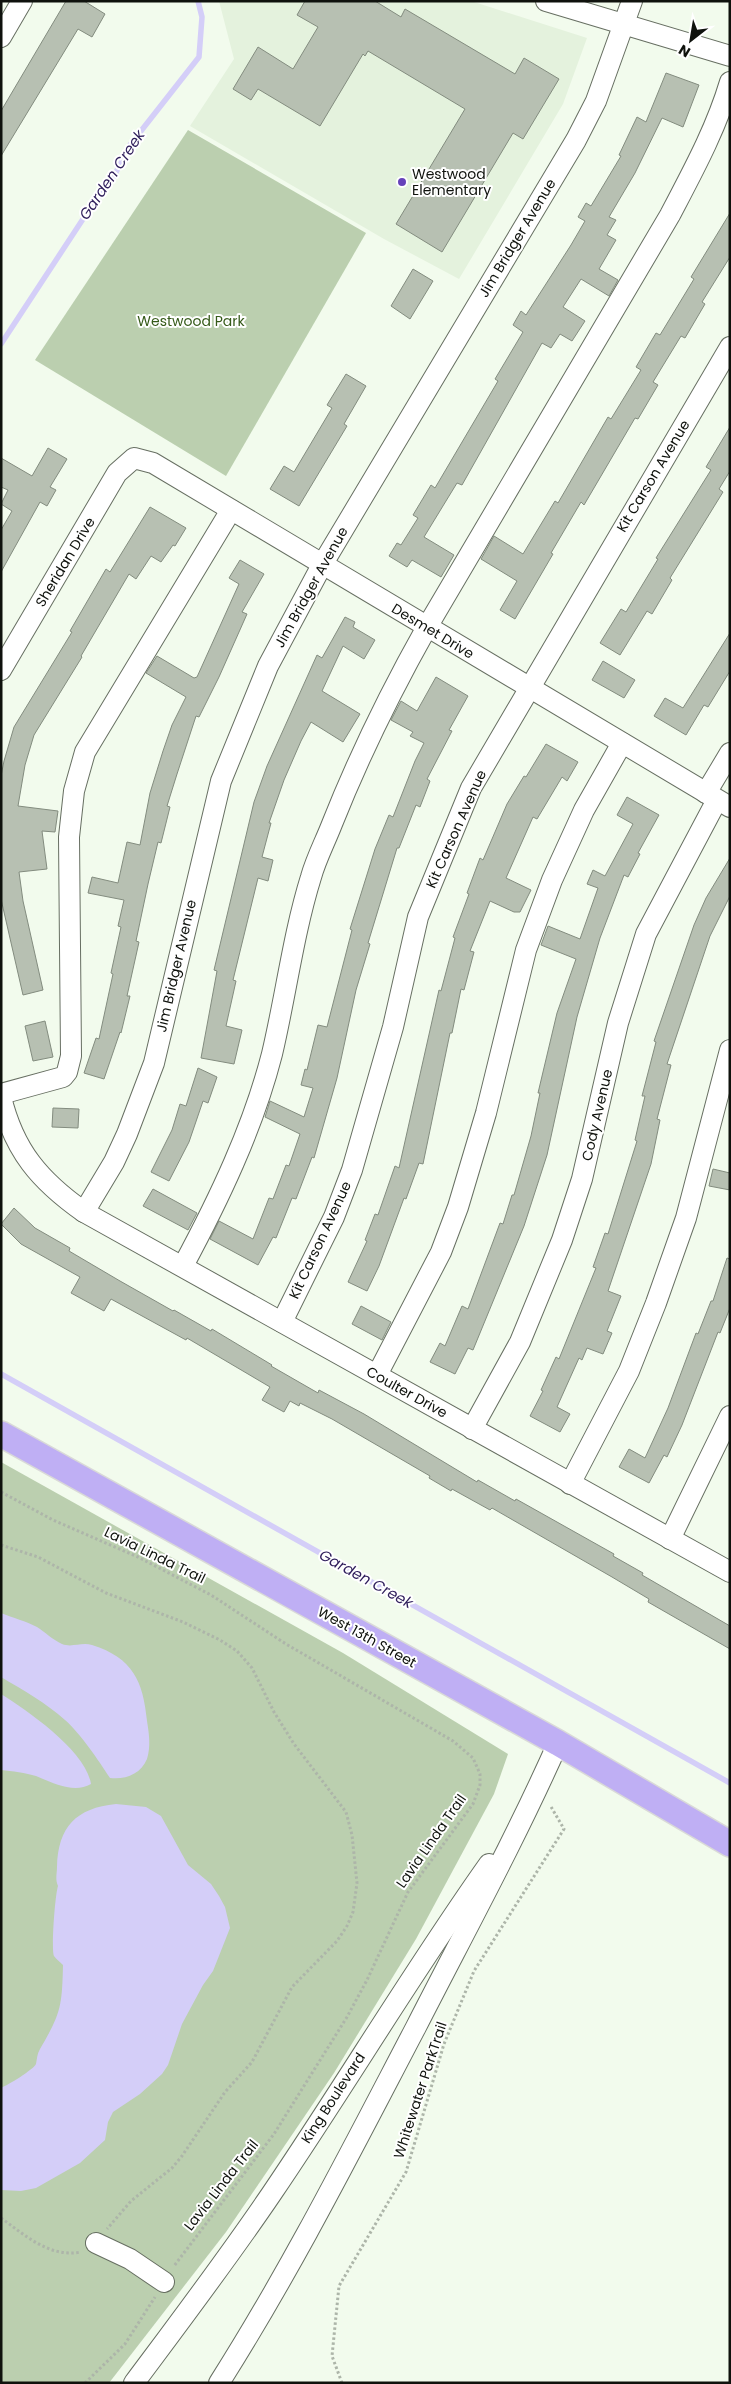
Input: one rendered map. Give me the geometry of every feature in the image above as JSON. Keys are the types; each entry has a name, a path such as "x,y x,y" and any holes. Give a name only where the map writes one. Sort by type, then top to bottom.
{"main road":[{"name":"West 13th Street","path":"1,1434 558,1744 730,1844"}],"street":[{"path":"1,37 22,1"},
{"path":"546,1 730,56"},
{"name":"Jim Bridger Avenue","path":"84,1212 114,1162 127,1134 154,1063 203,848 221,781 272,657 322,565 576,140 596,101 625,26 632,1"},
{"path":"183,1266 211,1214 244,1140 257,1103 271,1054 292,946 311,876 353,772 393,689 427,627 670,215 702,153 722,108 730,82"},
{"name":"Kit Carson Avenue","path":"282,1322 330,1225 352,1170 393,1027 418,917 471,788 730,347"},
{"name":"Desmet Drive","path":"134,458 153,463 718,800"},
{"name":"Sheridan Drive","path":"1,670 117,473 134,458"},
{"path":"84,1212 56,1191 30,1163 15,1139 7,1120 1,1096 56,1080 68,1072 71,1056 69,837 74,791 85,752 231,510"},
{"path":"377,1376 441,1252 458,1207 486,1113 526,950 552,880 584,810 622,743"},
{"name":"Cody Avenue","path":"472,1429 520,1342 562,1240 582,1179 618,1024 646,934 718,800 730,753"},
{"path":"570,1484 629,1371 656,1303 686,1218 730,1050"},
{"name":"Coulter Drive","path":"84,1212 730,1572"},
{"path":"670,1539 730,1416"},
{"name":"King Boulevard","path":"219,2383 256,2324 321,2210 532,1802 558,1744"},
{"name":"King Boulevard","path":"134,2383 195,2303 273,2192 446,1924 532,1802"},
{"path":"96,2243 130,2259 164,2282"}],"path":[{"name":"Lavia Linda Trail","path":"1,1492 52,1520 127,1552 211,1595 286,1644 453,1741 473,1758 480,1774 480,1785 473,1804 408,1892 367,1980 347,2017 270,2140 191,2242 125,2344 85,2383"},
{"path":"1,1545 33,1555 114,1596 188,1624 237,1651 247,1661 256,1675 274,1712 294,1744 346,1812 355,1854 357,1883 355,1903 350,1919 342,1934 292,1987 252,2062 225,2092 172,2168 131,2201 96,2243 83,2252 69,2254 54,2251 36,2243 1,2218"},
{"name":"Whitewater ParkTrail","path":"342,2383 332,2356 339,2286 406,2172 444,2044 474,1971 564,1829 548,1802 532,1802"}],"shaded area":[{"name":"Westwood Elementary","path":"219,1 471,1 587,38 563,104 459,279 384,239 190,126 234,59"},
{"path":"1,1613 37,1627 62,1644 92,1645 106,1650 126,1664 139,1683 149,1735 147,1759 141,1769 127,1777 110,1778 83,1740 65,1720 42,1702 1,1677"},
{"path":"1,1694 40,1721 79,1758 87,1771 91,1784 84,1787 71,1788 36,1776 1,1770"},
{"path":"116,1804 146,1807 161,1816 188,1865 211,1884 219,1896 225,1907 230,1928 213,1971 203,1985 182,2024 168,2065 162,2074 140,2094 113,2112 108,2122 105,2140 80,2163 36,2188 21,2191 1,2190 1,2088 34,2067 38,2053 56,2018 61,2001 63,1965 54,1956 53,1944 58,1886 56,1879 58,1853 61,1841 72,1822 80,1815 102,1806"}],"green space":[{"name":"Westwood Park","path":"188,130 366,233 226,476 35,360"},
{"path":"1,1462 343,1653 508,1754 494,1794 416,1939 334,2073 226,2232 109,2383 1,2383"}],"building":[{"path":"66,1 84,1 105,14 92,37 78,29 1,156 1,111"},
{"path":"305,1 375,1 401,17 405,9 515,74 524,58 559,79 523,139 513,133 442,252 396,224 465,109 368,51 365,56 363,54 320,126 258,89 251,100 233,89 258,47 293,69 318,27 297,15"},
{"path":"666,73 699,85 683,127 662,118 635,173 609,217 616,220 607,235 616,240 599,269 618,280 609,296 581,279 563,307 585,321 572,341 560,334 551,348 542,343 462,485 457,483 424,537 454,555 441,577 412,560 407,567 389,556 397,543 401,545 418,518 413,515 431,485 435,488 498,381 495,379 523,332 513,325 521,311 526,315 571,245 585,221 578,217 586,203 591,206 621,156 619,155 637,117 646,122"},
{"path":"730,213 730,257 702,302 705,304 685,338 681,336 653,382 658,385 638,419 635,418 584,505 581,502 515,619 500,610 517,581 481,559 494,536 523,554 555,501 558,503 608,417 611,419 641,370 636,367 656,333 660,335 694,279 691,277"},
{"path":"413,269 433,281 410,319 391,306"},
{"path":"346,374 366,386 344,424 347,426 299,506 270,489 284,466 294,472 332,408 327,405"},
{"path":"730,427 730,471 719,489 723,492 670,578 672,580 652,614 647,611 620,655 600,643 621,609 626,612 658,559 656,558 711,470 706,467"},
{"path":"48,448 67,459 50,487 56,490 47,506 40,502 1,572 1,530 12,511 1,504 8,490 1,487 1,458 32,476"},
{"path":"150,507 186,528 175,546 173,545 161,562 151,556 136,579 129,574 82,657 34,735 25,765 18,806 58,811 55,832 42,831 47,869 19,872 23,901 43,990 23,995 1,899 1,776 4,761 14,727 72,632 70,631 106,569 110,572"},
{"path":"240,560 264,574 242,612 247,614 219,677 199,717 196,716 177,774 167,806 170,807 161,843 158,842 148,884 136,941 139,942 127,996 130,996 121,1033 104,1079 84,1073 96,1038 99,1039 113,974 111,973 121,927 118,926 124,900 88,893 92,877 118,883 127,842 140,845 150,793 163,751 172,725 186,697 146,673 157,656 194,678 197,677 239,584 229,578"},
{"path":"345,617 355,622 353,627 375,640 364,659 343,646 322,691 360,714 343,742 311,722 301,741 284,780 269,823 271,823 262,857 273,860 268,881 258,878 233,980 236,981 226,1026 242,1030 234,1064 201,1058 217,971 214,970 254,802 267,766 317,655 322,658"},
{"path":"730,633 730,671 708,707 704,705 686,735 654,716 665,698 683,708"},
{"path":"603,661 635,680 624,698 592,680"},
{"path":"436,677 468,696 449,730 452,731 427,779 430,781 420,807 416,805 399,848 397,848 368,943 370,944 356,990 337,1078 314,1158 312,1157 296,1199 292,1198 276,1238 273,1237 258,1265 210,1239 219,1221 253,1239 269,1198 273,1199 286,1165 289,1166 300,1134 265,1117 270,1101 304,1117 313,1088 301,1085 305,1069 307,1070 318,1025 327,1027 352,930 350,929 375,849 389,815 393,817 424,743 410,736 413,732 391,720 401,701 417,711"},
{"path":"546,744 578,762 567,781 562,777 537,819 533,817 506,878 531,890 520,912 514,912 490,901 470,951 474,952 464,990 461,989 452,1033 450,1033 423,1164 419,1163 379,1266 367,1291 348,1282 367,1241 365,1240 375,1214 378,1215 395,1166 399,1168 439,990 441,991 455,938 453,937 469,894 467,893 480,858 483,860 507,804"},
{"path":"627,797 659,815 638,853 640,854 628,877 624,875 600,938 577,1017 547,1155 524,1226 473,1350 468,1348 455,1374 430,1362 440,1343 445,1346 462,1306 468,1309 500,1223 503,1224 512,1195 514,1195 531,1136 540,1093 538,1093 557,1013 576,959 541,945 548,926 580,939 598,888 587,884 593,870 605,876 633,824 617,815"},
{"path":"730,858 730,896 710,936 667,1064 671,1065 657,1119 660,1120 651,1164 608,1291 621,1296 607,1331 612,1333 603,1354 587,1348 582,1360 579,1358 557,1407 570,1414 560,1432 530,1416 543,1391 541,1390 556,1357 559,1359 596,1268 593,1267 605,1233 608,1234 637,1141 635,1140 645,1096 642,1096 656,1042 654,1041 694,925 706,898"},
{"path":"45,1021 53,1057 33,1061 25,1026"},
{"path":"198,1068 217,1077 208,1103 203,1101 189,1142 169,1181 151,1172 172,1130 180,1104 186,1106"},
{"path":"53,1108 79,1109 78,1128 52,1127"},
{"path":"713,1169 730,1173 730,1190 709,1186"},
{"path":"153,1189 197,1213 188,1230 143,1206"},
{"path":"14,1208 35,1228 70,1248 69,1251 120,1281 211,1331 212,1329 318,1393 319,1390 364,1414 477,1482 478,1480 515,1501 516,1499 614,1554 613,1556 643,1573 642,1575 730,1626 730,1649 648,1602 649,1599 612,1577 492,1508 490,1510 452,1489 451,1491 429,1478 430,1476 332,1419 300,1403 299,1406 290,1401 284,1412 262,1400 270,1387 187,1338 186,1340 111,1299 104,1311 71,1293 80,1277 21,1244 1,1224"},
{"path":"727,1258 730,1259 730,1308 720,1333 718,1332 682,1425 667,1457 664,1455 649,1483 619,1467 629,1449 645,1458 668,1408 696,1333 698,1334 711,1301 713,1301"},
{"path":"361,1306 391,1322 382,1340 352,1324"}],"waterway":[{"name":"Garden Creek","path":"1,344 83,219 112,180 130,145 199,57 202,17 198,1"},
{"name":"Garden Creek","path":"1,1374 730,1783"}],"place":[{"name":"Westwood Elementary","path":"402,182"}]}
